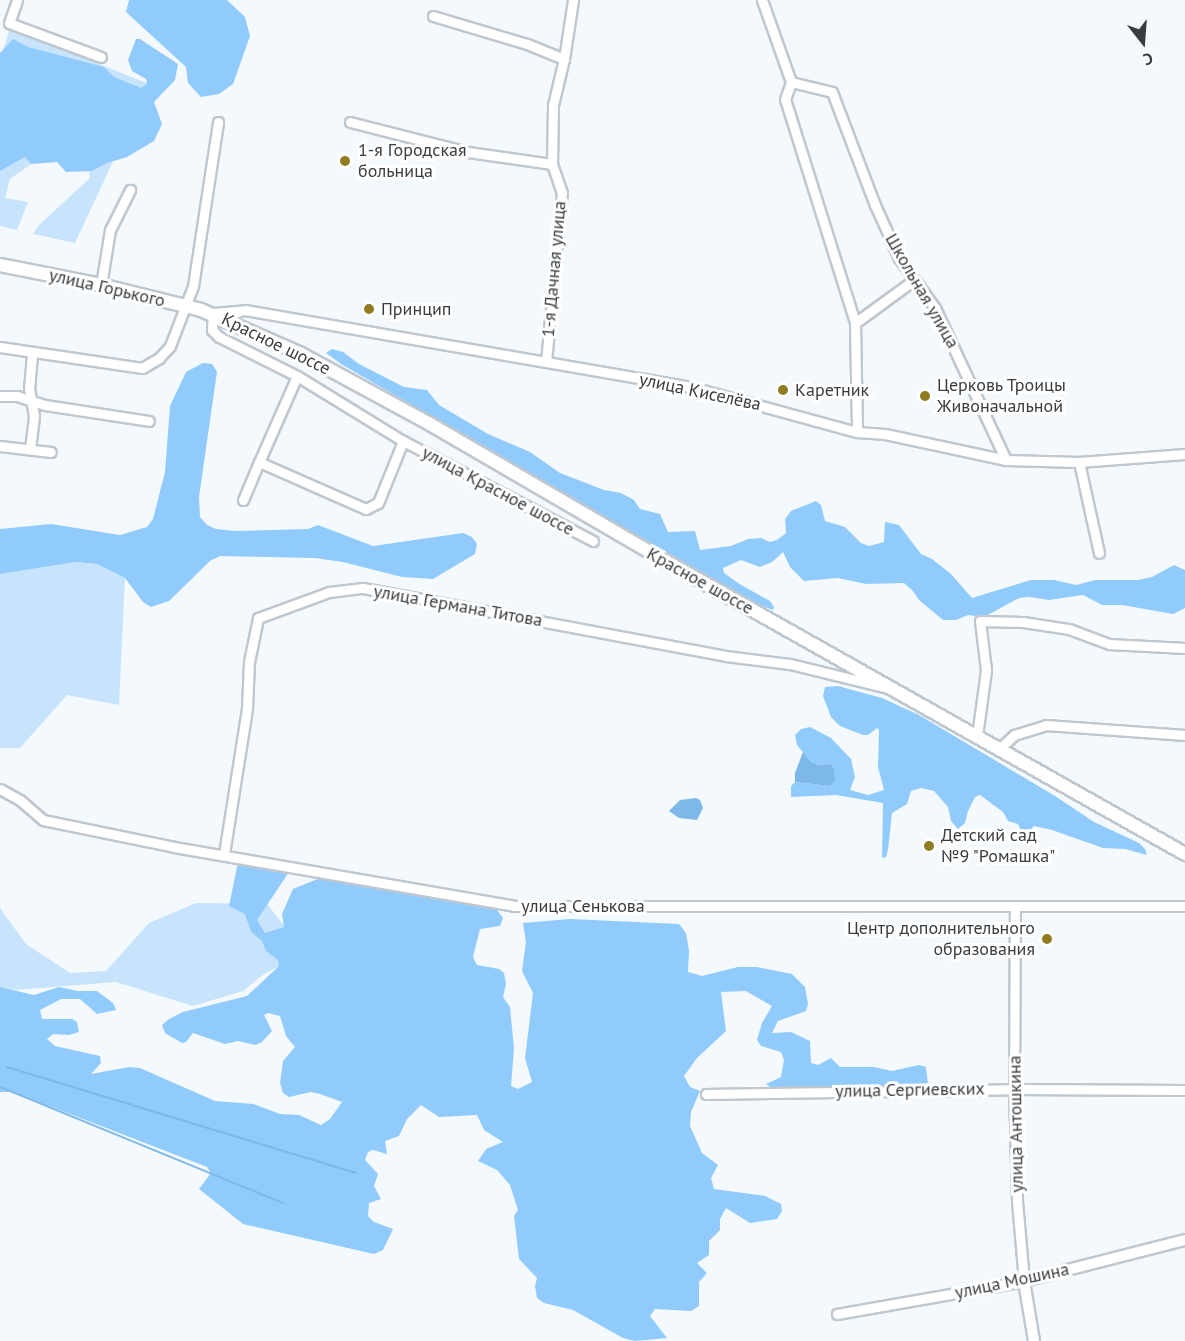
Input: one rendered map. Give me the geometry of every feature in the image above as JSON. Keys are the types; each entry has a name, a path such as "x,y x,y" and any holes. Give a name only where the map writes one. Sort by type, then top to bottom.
{"main road":[{"name":"улица Горького","path":"0,264 101,285 213,313"},
{"name":"Красное шоссе","path":"213,313 301,354 430,424 660,558 1185,854"}],"street":[{"path":"17,0 9,23 101,57"},
{"name":"1-я Дачная улица","path":"546,362 561,193 552,164 553,105 564,59 573,0"},
{"path":"762,0 791,82 785,99 855,323 857,432"},
{"path":"433,16 527,44 564,59"},
{"name":"Школьная улица","path":"791,82 832,92 875,205 899,258 935,308 1006,460"},
{"path":"350,122 468,152 552,164"},
{"path":"0,347 142,368 170,346 186,306 201,243 218,123"},
{"path":"101,285 110,230 130,190"},
{"path":"855,323 914,280"},
{"name":"улица Киселёва","path":"213,313 245,310 692,387 857,432 885,434 1006,460 1080,462 1185,454"},
{"name":"улица Красное шоссе","path":"213,313 212,330 219,337 297,376 403,441 593,541"},
{"path":"30,450 34,416 28,375 32,353"},
{"path":"243,500 297,376"},
{"path":"0,396 31,399 45,405 149,420"},
{"name":"улица Красное шоссе","path":"259,462 366,509 378,503 403,441"},
{"path":"0,446 51,452"},
{"path":"1080,462 1099,553"},
{"name":"улица Германа Титова","path":"224,854 247,708 249,662 258,618 330,592 363,588 726,656 790,664 895,690"},
{"path":"977,736 986,670 980,621 1023,622 1069,629 1109,644 1185,648"},
{"path":"999,749 1014,735 1046,725 1185,735"},
{"name":"улица Сенькова","path":"0,789 20,800 43,820 174,847 514,906 1185,906"},
{"name":"улица Антошкина","path":"1015,907 1014,1089 1017,1201 1024,1281 1034,1341"},
{"name":"улица Сергиевских","path":"706,1094 1014,1089 1185,1090"},
{"name":"улица Мошина","path":"837,1314 1024,1281 1185,1240"}],"shaded area":[{"path":"129,0 227,0 245,17 250,36 233,84 219,94 201,97 188,83 186,67 126,12"},
{"path":"10,28 149,84 75,243 33,234 39,225 90,178 86,157 44,155 10,179 5,198 28,202 17,230 0,226 0,60"},
{"path":"13,39 28,47 104,67 114,77 141,88 147,84 146,79 132,71 128,60 136,39 140,39 178,64 175,80 154,102 162,124 154,141 127,157 107,163 92,171 66,172 57,162 31,164 25,157 0,171 0,53"},
{"path":"332,349 343,352 359,364 404,387 427,390 439,405 488,434 530,452 560,473 604,490 621,493 634,500 640,509 660,514 668,532 695,531 700,550 731,546 748,539 761,538 770,542 777,540 786,533 785,519 791,511 816,501 821,505 825,521 845,527 861,543 869,546 884,542 885,522 899,525 921,554 932,559 951,574 972,598 1031,580 1054,580 1076,585 1095,580 1138,580 1152,577 1174,565 1185,570 1185,608 1173,614 1122,605 1102,605 1083,595 1049,600 1029,597 1019,598 984,617 968,615 956,620 943,620 919,600 904,583 866,584 838,578 804,581 790,567 783,552 772,562 760,567 741,560 723,568 724,573 741,585 770,601 774,607 773,610 735,595 714,580 341,364 326,353"},
{"path":"203,363 212,364 217,372 199,497 200,517 207,525 216,529 235,531 308,529 318,525 373,546 463,533 472,537 477,544 475,554 433,579 402,577 343,562 315,558 220,556 210,561 169,601 151,607 143,602 125,578 97,564 76,562 0,574 0,529 51,524 120,535 147,527 153,519 165,472 170,406 186,372"},
{"path":"76,562 97,564 125,578 119,705 67,695 20,748 0,748 0,574"},
{"path":"838,686 882,698 919,715 1055,796 1094,822 1139,843 1147,855 1125,849 1103,848 1034,826 1024,837 1018,824 1008,821 1003,812 980,795 975,797 965,823 958,829 951,821 948,807 934,791 921,788 911,791 907,804 892,813 888,850 886,857 882,858 883,803 836,795 791,797 791,786 795,782 830,786 834,768 831,764 817,765 811,762 797,745 795,735 801,729 810,727 831,738 851,759 855,777 850,790 868,795 884,790 878,767 879,730 877,728 868,735 863,735 840,726 831,717 823,696 825,687"},
{"path":"803,752 811,762 818,765 831,764 834,768 835,780 830,786 795,782 795,773"},
{"path":"696,798 700,800 703,808 697,820 679,818 669,811 680,800"},
{"path":"248,862 270,871 289,872 257,920 265,933 284,927 282,914 293,889 320,878 407,890 477,903 497,910 503,918 500,926 480,929 473,957 477,965 499,969 504,973 506,984 503,997 510,1007 514,1048 511,1086 518,1089 532,1082 525,1058 533,993 522,971 526,942 523,923 570,919 679,924 686,933 689,950 688,972 702,976 738,967 757,967 792,974 805,987 808,1004 806,1011 778,1021 772,1033 791,1032 810,1041 811,1063 818,1065 831,1058 840,1067 874,1067 892,1071 919,1065 926,1067 928,1084 771,1088 766,1084 781,1077 784,1060 781,1052 761,1046 757,1040 762,1023 772,1006 746,991 721,992 726,1031 697,1058 684,1076 690,1087 700,1091 691,1112 690,1126 702,1153 718,1165 711,1178 714,1189 765,1196 781,1204 782,1211 777,1219 750,1223 726,1208 720,1219 720,1230 709,1241 709,1255 697,1263 707,1273 699,1282 699,1306 691,1311 655,1309 650,1316 667,1338 635,1341 623,1338 573,1310 544,1303 537,1298 535,1286 537,1278 519,1259 514,1216 518,1210 510,1185 497,1170 478,1161 486,1149 503,1142 484,1130 477,1115 439,1117 421,1105 407,1119 399,1136 385,1141 387,1154 373,1150 368,1152 365,1160 378,1174 374,1186 381,1199 369,1203 368,1216 374,1222 393,1229 383,1250 374,1254 243,1224 199,1189 211,1173 207,1167 13,1092 0,1092 0,987 34,995 59,987 78,991 97,991 113,1003 116,1010 97,1014 80,999 61,999 40,1010 42,1019 72,1019 77,1022 79,1032 69,1035 53,1034 47,1039 55,1046 100,1056 101,1063 91,1074 129,1067 140,1068 215,1101 253,1104 280,1114 299,1115 321,1125 330,1119 342,1102 311,1092 289,1097 283,1093 280,1083 283,1061 295,1047 286,1036 280,1016 268,1013 264,1015 272,1031 262,1042 255,1045 238,1041 225,1044 193,1033 186,1042 182,1043 165,1033 162,1025 183,1012 247,996 279,966 278,960 266,951 262,941 251,932 245,914 229,906 237,867 239,864"},
{"path":"196,903 267,904 306,953 264,974 243,991 193,1006 116,982 15,990 0,987 0,908 26,944 70,973 106,971 149,923"}],"waterway":[{"path":"7,1067 355,1173"},
{"path":"0,1087 283,1203"}],"place":[{"name":"1-я Городская больница","path":"345,161"},
{"name":"Принцип","path":"369,309"},
{"name":"Каретник","path":"783,390"},
{"name":"Церковь Троицы Живоначальной","path":"925,396"},
{"name":"Детский сад №9 \"Ромашка\"","path":"929,846"},
{"name":"Центр дополнительного образования","path":"1047,939"}]}
